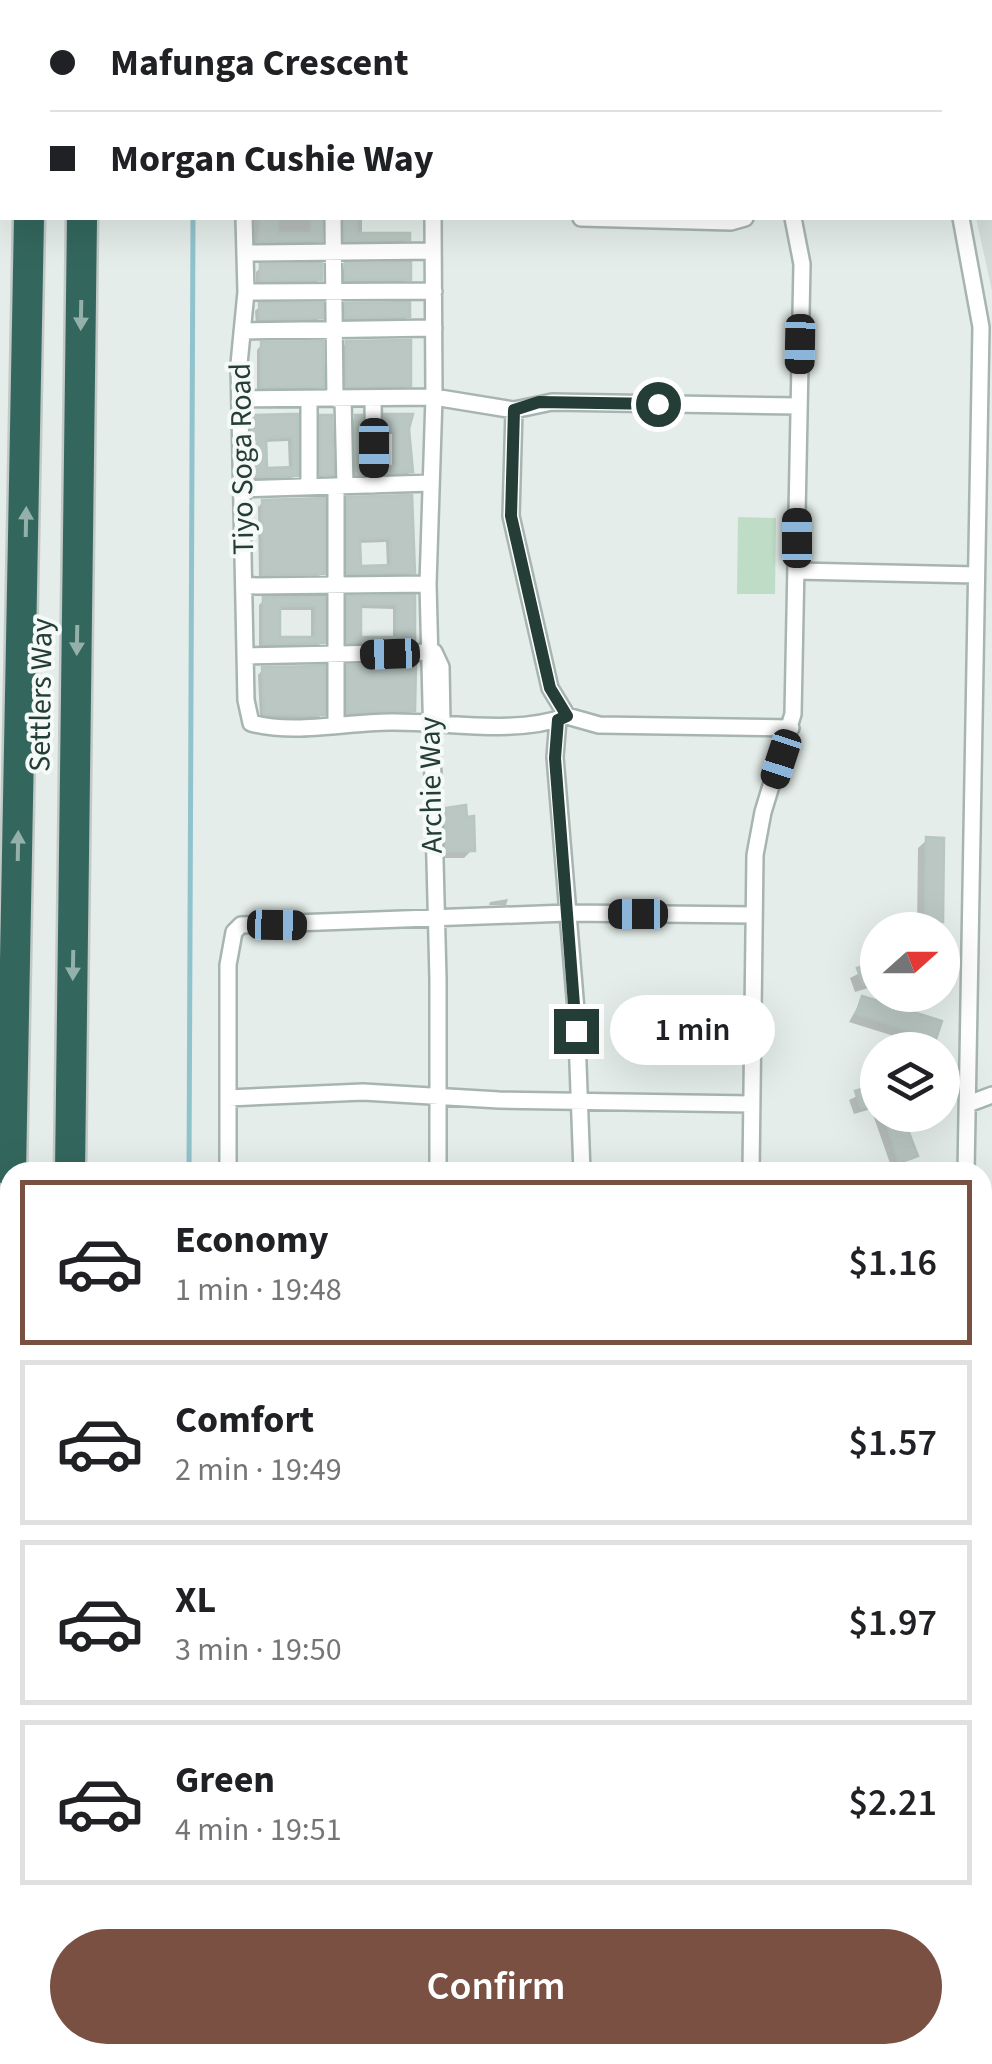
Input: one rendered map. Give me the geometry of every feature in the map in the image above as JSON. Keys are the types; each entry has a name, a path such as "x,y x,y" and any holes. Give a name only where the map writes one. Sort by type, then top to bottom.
{"highway":[{"name":"Settlers Way","path":"11,1162 29,220"},
{"name":"Settlers Way","path":"70,1162 82,220"},
{"path":"71,1096 77,1162"}],"street":[{"name":"Tiyo Soga Road","path":"244,220 246,292 240,399 248,716 256,724 336,724"},
{"path":"333,220 340,486 336,724 562,718 599,725 792,728"},
{"name":"Archie Way","path":"432,220 434,397 428,584 436,722 438,1162"},
{"path":"656,220 738,220"},
{"path":"751,1162 758,831 792,728 802,264 794,220"},
{"path":"961,220 981,316 966,1162"},
{"path":"245,253 433,252"},
{"path":"246,292 434,291"},
{"path":"242,330 434,328"},
{"path":"240,399 434,397 514,410 552,402 798,406"},
{"path":"308,399 309,487"},
{"path":"373,399 374,485"},
{"path":"514,410 511,516 550,688 562,718 555,758 581,1162"},
{"path":"241,489 430,483"},
{"path":"797,571 976,575"},
{"path":"244,586 428,584"},
{"path":"246,656 429,651"},
{"path":"973,831 992,824"},
{"path":"228,1162 228,965 234,932 244,924 335,925 567,913 754,916"},
{"path":"228,1098 348,1092 752,1104"},
{"path":"968,1104 992,1095"}],"shaded area":[{"path":"976,220 992,220 992,291"}],"green space":[{"path":"738,517 776,518 775,594 737,594"}],"building":[{"path":"261,220 278,220 278,233 311,233 311,220 322,220 322,241 258,242"},
{"path":"344,220 357,220 357,233 410,233 410,240 344,241"},
{"path":"411,262 411,280 345,280 345,263"},
{"path":"322,263 322,280 260,281 260,264"},
{"path":"410,302 410,317 345,318 345,303"},
{"path":"259,303 323,303 323,318 260,319"},
{"path":"411,340 411,386 346,387 346,341"},
{"path":"323,341 324,387 261,388 261,342"},
{"path":"298,414 298,476 253,477 252,415","holes":["292,437 293,467 267,468 266,438"]},
{"path":"384,414 413,414 409,429 413,472 385,473 385,466 396,466 396,430 385,430"},
{"path":"320,415 332,415 334,475 320,475"},
{"path":"355,415 362,415 363,474 356,474"},
{"path":"412,495 415,573 347,574 347,497","holes":["390,538 391,565 361,566 360,539"]},
{"path":"325,498 325,574 263,575 262,500"},
{"path":"415,595 415,641 347,643 347,596","holes":["361,604 397,604 397,637 361,637"]},
{"path":"325,596 325,643 263,644 263,597","holes":["280,606 316,606 315,637 280,637"]},
{"path":"416,664 415,711 347,713 347,665"},
{"path":"325,666 325,715 264,714 262,667"},
{"path":"466,805 467,817 474,816 475,851 446,851 445,808"},
{"path":"926,837 944,838 943,912 925,912"},
{"path":"860,1002 860,1012 913,1012 942,1021 938,1032 914,1032 856,1014"},
{"path":"889,1132 909,1132 918,1156 899,1162"}],"waterway":[{"path":"189,1162 193,220"}],"route":[{"path":"576,1031 555,758 558,720 567,716 550,688 511,516 514,410 539,402 658,404"}]}
